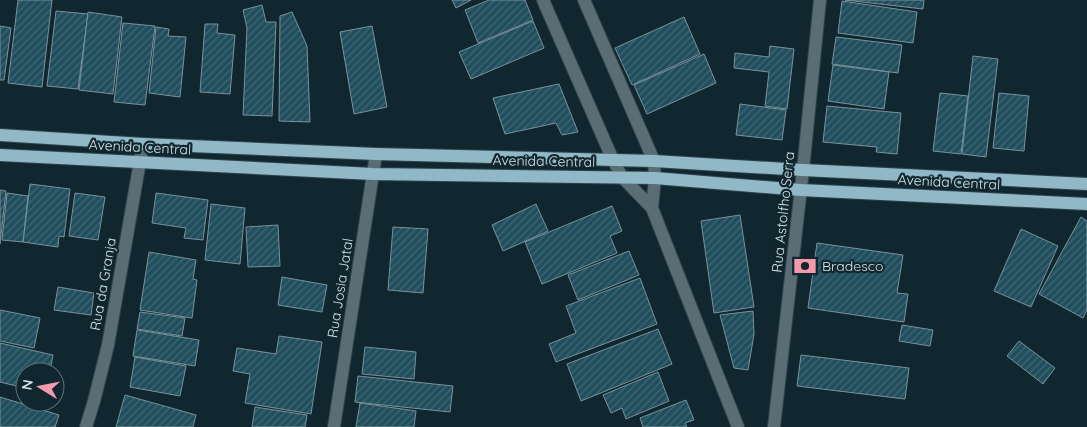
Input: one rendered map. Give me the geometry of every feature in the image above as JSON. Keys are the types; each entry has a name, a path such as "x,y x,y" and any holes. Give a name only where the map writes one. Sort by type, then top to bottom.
{"main road":[{"name":"Avenida Central","path":"0,135 143,144 376,154 654,160 804,170 1087,184"},
{"name":"Avenida Central","path":"0,155 373,174 655,178 801,190 1087,204"}],"street":[{"path":"543,0 613,160 622,177 652,208 738,427"},
{"path":"584,0 654,160 655,178 652,208"},
{"name":"Rua Astolfho Serra","path":"774,427 804,170 820,0"},
{"name":"Rua da Granja","path":"86,427 108,345 143,144"},
{"name":"Rua Josia Jatal","path":"334,427 376,154"}],"building":[{"path":"18,0 52,0 42,87 8,83"},
{"path":"452,0 471,0 456,8"},
{"path":"489,0 525,0 533,20 478,43 465,10"},
{"path":"845,0 924,0 923,9"},
{"path":"842,1 917,12 913,43 838,33"},
{"path":"262,5 266,22 276,22 272,116 243,115 247,28 243,10"},
{"path":"56,11 88,14 78,89 47,86"},
{"path":"88,12 122,17 113,94 79,90"},
{"path":"292,12 307,46 310,122 279,121 280,16"},
{"path":"684,17 700,54 632,85 615,48"},
{"path":"533,21 544,48 471,79 459,52"},
{"path":"123,23 155,26 145,105 114,102"},
{"path":"205,24 218,24 217,33 235,35 230,94 200,92"},
{"path":"0,26 11,28 4,80 0,80"},
{"path":"372,26 387,107 354,114 340,32"},
{"path":"156,27 169,29 168,36 186,37 180,97 149,93"},
{"path":"836,37 902,45 898,73 832,64"},
{"path":"770,46 794,49 787,109 765,106 769,72 734,68 735,53 769,57"},
{"path":"704,54 716,83 647,114 634,85"},
{"path":"973,56 998,59 986,157 962,154"},
{"path":"833,65 889,72 884,109 828,101"},
{"path":"559,84 578,132 562,135 556,123 505,134 493,98"},
{"path":"940,93 968,96 961,154 933,151"},
{"path":"999,93 1029,96 1024,151 993,148"},
{"path":"740,104 786,110 782,140 736,135"},
{"path":"827,106 901,113 897,154 876,152 877,147 823,142"},
{"path":"30,184 70,189 64,237 59,236 58,247 23,242"},
{"path":"0,190 6,191 0,244"},
{"path":"7,193 28,196 23,242 2,240"},
{"path":"75,193 105,197 98,240 69,236"},
{"path":"156,193 208,200 203,240 184,238 186,228 152,223"},
{"path":"211,204 245,208 240,264 205,260"},
{"path":"536,204 548,231 503,251 492,225"},
{"path":"612,206 622,231 610,236 617,253 542,284 525,242"},
{"path":"740,215 754,307 714,313 701,221"},
{"path":"1081,217 1087,221 1087,310 1083,318 1039,294"},
{"path":"278,225 280,266 248,267 246,227"},
{"path":"393,227 428,229 423,293 388,290"},
{"path":"1021,229 1058,246 1031,307 994,291"},
{"path":"817,243 903,255 897,293 908,294 904,322 808,308"},
{"path":"629,251 639,275 578,300 568,275"},
{"path":"149,252 196,260 193,279 197,280 192,318 140,310"},
{"path":"282,277 327,285 322,312 278,305"},
{"path":"640,278 657,324 556,362 549,344 576,333 566,306"},
{"path":"58,287 94,293 91,315 54,310"},
{"path":"0,310 40,318 34,348 0,341"},
{"path":"753,311 754,334 748,370 734,368 720,315"},
{"path":"140,312 185,318 182,336 137,329"},
{"path":"902,325 933,330 930,346 899,341"},
{"path":"658,329 672,364 581,401 567,364"},
{"path":"137,330 199,340 195,366 133,356"},
{"path":"279,336 322,342 311,414 245,403 250,374 233,371 237,348 276,354"},
{"path":"1019,341 1055,368 1043,384 1007,356"},
{"path":"0,343 53,355 52,362 15,362 15,386 0,382"},
{"path":"365,347 416,352 414,379 362,374"},
{"path":"801,355 909,368 905,399 797,386"},
{"path":"135,357 186,366 180,396 130,387"},
{"path":"658,372 669,401 626,419 622,408 611,413 603,395"},
{"path":"358,376 453,386 450,412 355,402"},
{"path":"125,395 196,415 193,427 116,427"},
{"path":"0,397 15,402 15,412 49,412 59,415 55,427 0,427"},
{"path":"686,400 694,420 685,423 687,427 643,427 640,418"},
{"path":"360,403 416,411 414,427 356,427"},
{"path":"255,407 307,415 305,427 252,427"}],"place":[{"name":"Bradesco","path":"805,266"}]}
